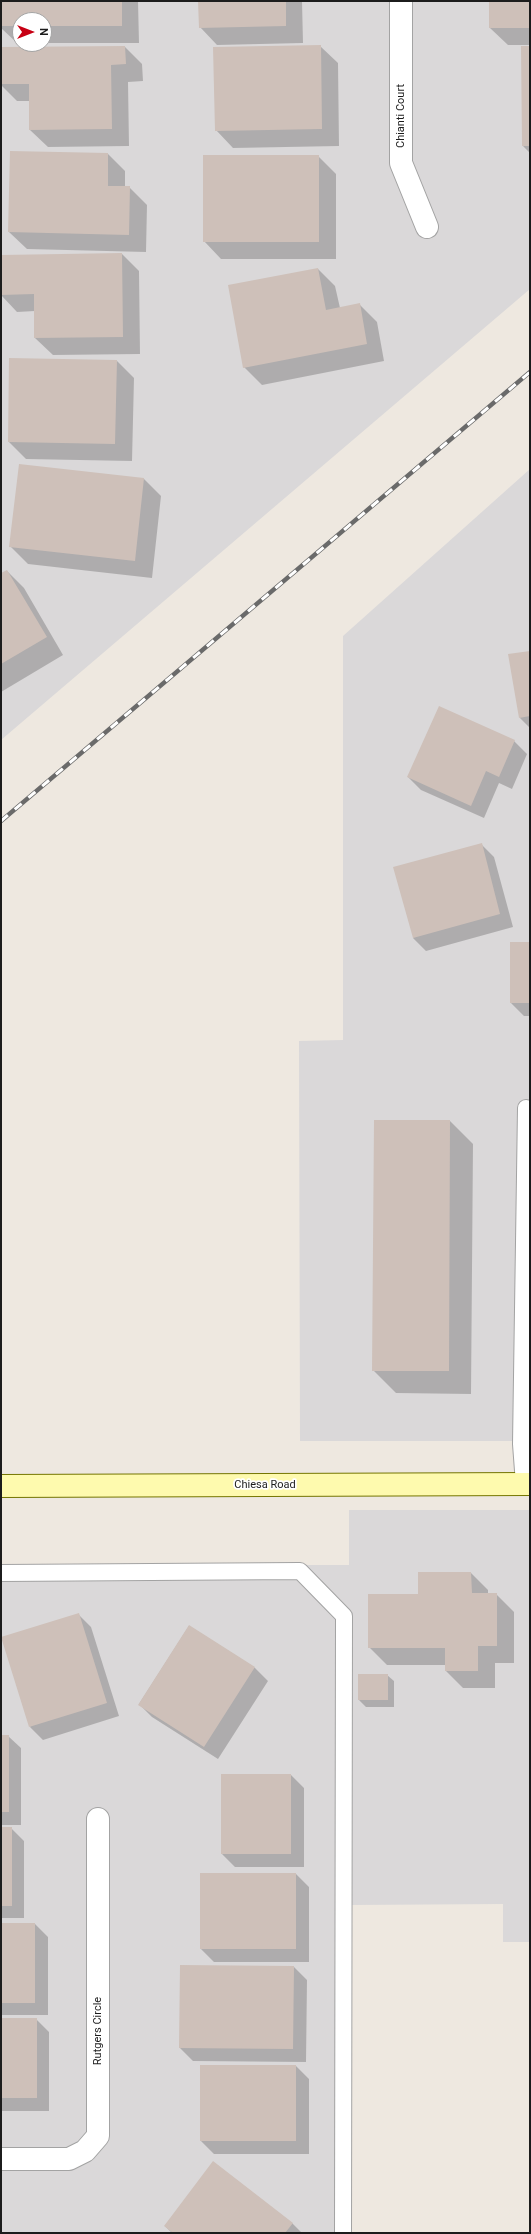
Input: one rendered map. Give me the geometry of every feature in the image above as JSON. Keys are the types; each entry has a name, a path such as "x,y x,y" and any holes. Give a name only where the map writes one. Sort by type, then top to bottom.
{"main road":[{"name":"Chiesa Road","path":"1,1486 527,1484"}],"street":[{"name":"Chianti Court","path":"401,1 401,163 427,227"},
{"name":"Rutgers Circle","path":"1,2159 69,2159 85,2151 98,2136 98,1819"}],"lane":[{"path":"526,1108 521,1444 527,1484"},
{"path":"1,1573 300,1571 344,1616 343,2233"}],"shaded area":[{"path":"1,1 530,1 530,289 1,740"},
{"path":"530,469 530,1441 300,1441 299,1041 343,1040 343,636"},
{"path":"349,1510 530,1510 530,1942 503,1942 503,1904 350,1905 351,2233 1,2233 1,1565 349,1565"}],"building":[{"path":"1,1 122,1 122,26 52,26 52,12 12,12 12,26 1,26"},
{"path":"198,1 286,1 286,26 199,28"},
{"path":"489,1 530,1 530,28 489,28"},
{"path":"321,45 322,129 215,131 213,47"},
{"path":"125,46 126,64 111,65 112,129 29,130 29,84 1,84 1,47 12,47 12,52 52,52 52,47"},
{"path":"521,46 530,46 530,146 522,146"},
{"path":"10,151 108,153 108,186 130,186 129,235 8,232"},
{"path":"203,155 319,155 319,242 203,242"},
{"path":"122,253 123,337 34,338 34,294 1,295 1,255"},
{"path":"318,268 326,310 360,303 367,344 243,368 228,285"},
{"path":"9,358 117,360 115,444 8,442"},
{"path":"19,464 144,478 135,561 9,547"},
{"path":"7,570 47,637 1,664 1,573"},
{"path":"530,651 530,716 519,718 508,654"},
{"path":"439,706 515,740 499,777 486,771 471,806 407,777"},
{"path":"482,843 500,914 413,938 393,867"},
{"path":"510,942 530,942 530,1003 510,1003"},
{"path":"374,1120 450,1120 449,1371 372,1371"},
{"path":"418,1572 471,1572 472,1593 497,1593 497,1646 478,1646 478,1671 445,1671 445,1648 368,1648 368,1594 418,1594"},
{"path":"79,1613 107,1703 29,1727 1,1637"},
{"path":"189,1625 255,1667 204,1747 138,1705"},
{"path":"358,1674 388,1674 388,1700 358,1700"},
{"path":"1,1735 9,1735 9,1812 1,1812"},
{"path":"221,1774 291,1774 291,1854 221,1854"},
{"path":"1,1827 12,1827 12,1906 1,1906"},
{"path":"200,1873 296,1873 296,1949 200,1949"},
{"path":"1,1923 35,1923 35,2003 1,2003"},
{"path":"180,1965 294,1966 293,2049 179,2048"},
{"path":"1,2018 37,2018 37,2098 1,2098"},
{"path":"200,2065 296,2065 296,2141 200,2141"},
{"path":"213,2161 293,2223 285,2233 173,2233 164,2226"}],"railway":[{"path":"1,821 530,372"}]}
